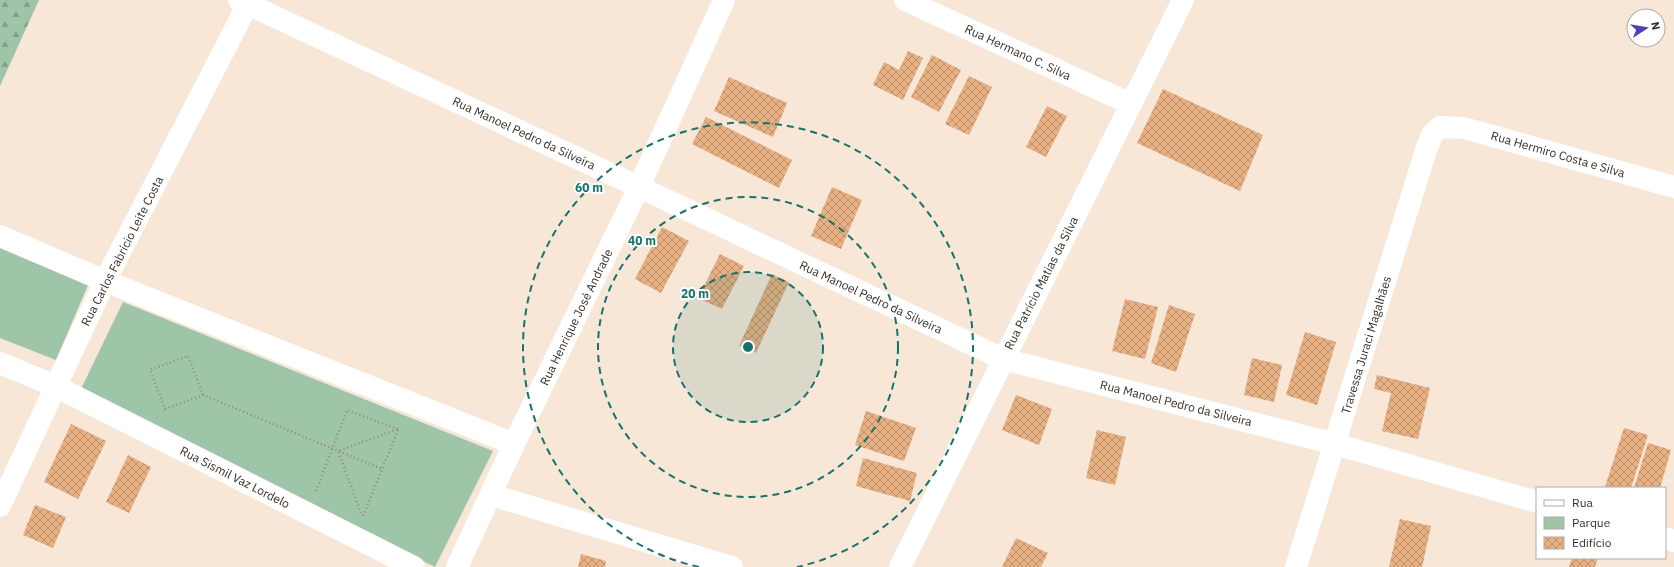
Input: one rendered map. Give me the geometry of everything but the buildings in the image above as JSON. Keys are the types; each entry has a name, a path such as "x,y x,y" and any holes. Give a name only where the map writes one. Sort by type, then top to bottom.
{"street":[{"name":"Rua Henrique José Andrade","path":"457,567 514,444 640,187 724,0"},
{"name":"Rua Hermano C. Silva","path":"905,0 1131,104"},
{"name":"Rua Patrício Matias da Silva","path":"900,567 1183,0"},
{"name":"Rua Manoel Pedro da Silveira","path":"246,2 1003,359 1335,444 1536,502"},
{"name":"Rua Carlos Fabrício Leite Costa","path":"0,506 105,281 246,2"},
{"name":"Rua Hermiro Costa e Silva","path":"1440,127 1464,128 1674,187"},
{"name":"Travessa Juraci Magalhães","path":"1296,567 1427,147 1432,135 1440,127"},
{"path":"0,236 105,281 514,444"},
{"name":"Rua Sismil Vaz Lordelo","path":"0,363 55,386 414,567"},
{"path":"491,495 732,567"}],"path":[{"path":"202,395 188,356 150,370 165,409 202,395 382,469"},
{"path":"316,492 346,410 398,429"},
{"path":"338,451 398,429"},
{"path":"363,518 398,429"},
{"path":"338,451 363,518"},
{"path":"356,515 363,518"}],"green space":[{"path":"0,0 39,0 0,86"},
{"path":"0,242 91,278 56,360 0,338"},
{"path":"123,302 493,451 435,567 80,391"}]}
